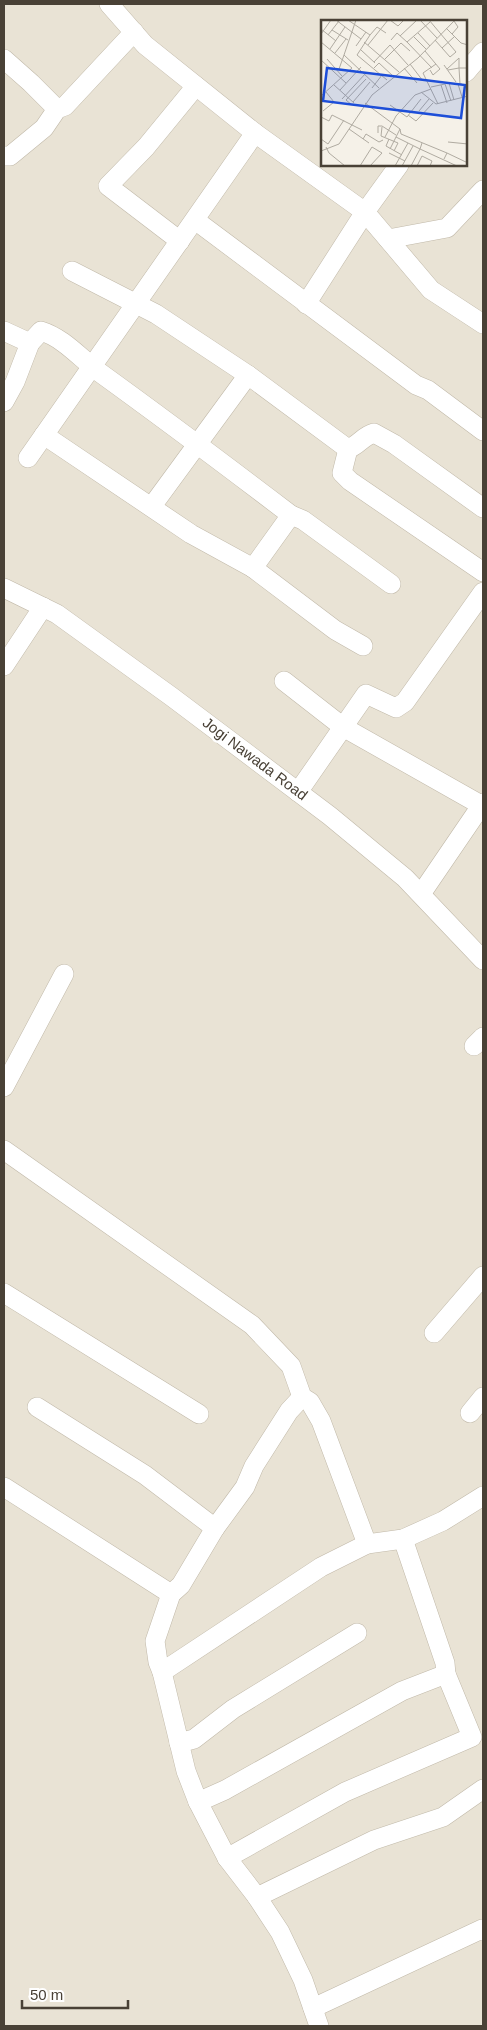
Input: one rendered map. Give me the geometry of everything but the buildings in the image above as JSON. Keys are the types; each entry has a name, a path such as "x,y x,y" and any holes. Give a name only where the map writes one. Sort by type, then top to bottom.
{"street":[{"path":"109,4 145,45 255,133 365,212 432,290 483,323"},
{"path":"4,156 10,156 44,128 57,109 65,106 134,32"},
{"path":"467,71 483,52"},
{"path":"4,59 57,109"},
{"path":"180,241 108,186 146,147 196,86"},
{"path":"28,458 255,133"},
{"path":"306,304 365,212 398,166"},
{"path":"388,239 446,228 483,190"},
{"path":"194,220 306,304 483,431"},
{"path":"72,271 156,314 248,375 348,449"},
{"path":"4,331 30,343"},
{"path":"4,402 15,382 30,343 42,331 52,334 92,367 197,443 291,515 303,520 392,584"},
{"path":"152,506 248,375"},
{"path":"348,449 356,446 363,437 374,433 394,444 483,508"},
{"path":"44,435 191,534 252,568 335,630 363,646"},
{"path":"348,449 342,473 350,481 483,572"},
{"path":"252,568 291,515"},
{"name":"Jogi Nawada Road","path":"4,588 57,614 172,697 298,792 405,878 483,960"},
{"path":"298,792 366,694 396,708 405,702 483,592"},
{"path":"4,666 43,607"},
{"path":"284,680 343,727 482,804 421,894"},
{"path":"4,1086 64,974"},
{"path":"4,1150 252,1326 291,1366 302,1398 310,1402 321,1421 367,1544"},
{"path":"434,1333 483,1276"},
{"path":"4,1293 199,1414"},
{"path":"470,1413 483,1397"},
{"path":"302,1398 289,1411 254,1466 245,1487 216,1528 181,1585 171,1594 155,1641 158,1662 186,1771 198,1802 227,1858 280,1932 303,1980 319,2026"},
{"path":"37,1407 145,1475 216,1528"},
{"path":"4,1487 171,1594"},
{"path":"162,1672 321,1566 367,1544 403,1539 444,1521 483,1496"},
{"path":"227,1858 345,1792 472,1738 446,1674 445,1663 403,1539"},
{"path":"179,1743 194,1739 233,1709 357,1633"},
{"path":"198,1802 225,1790 402,1691 446,1674"},
{"path":"256,1897 374,1840 443,1817 483,1789"},
{"path":"313,2008 482,1929 483,1931"}],"shaded area":[{"path":"4,4 483,4 483,2026 4,2026"}]}
